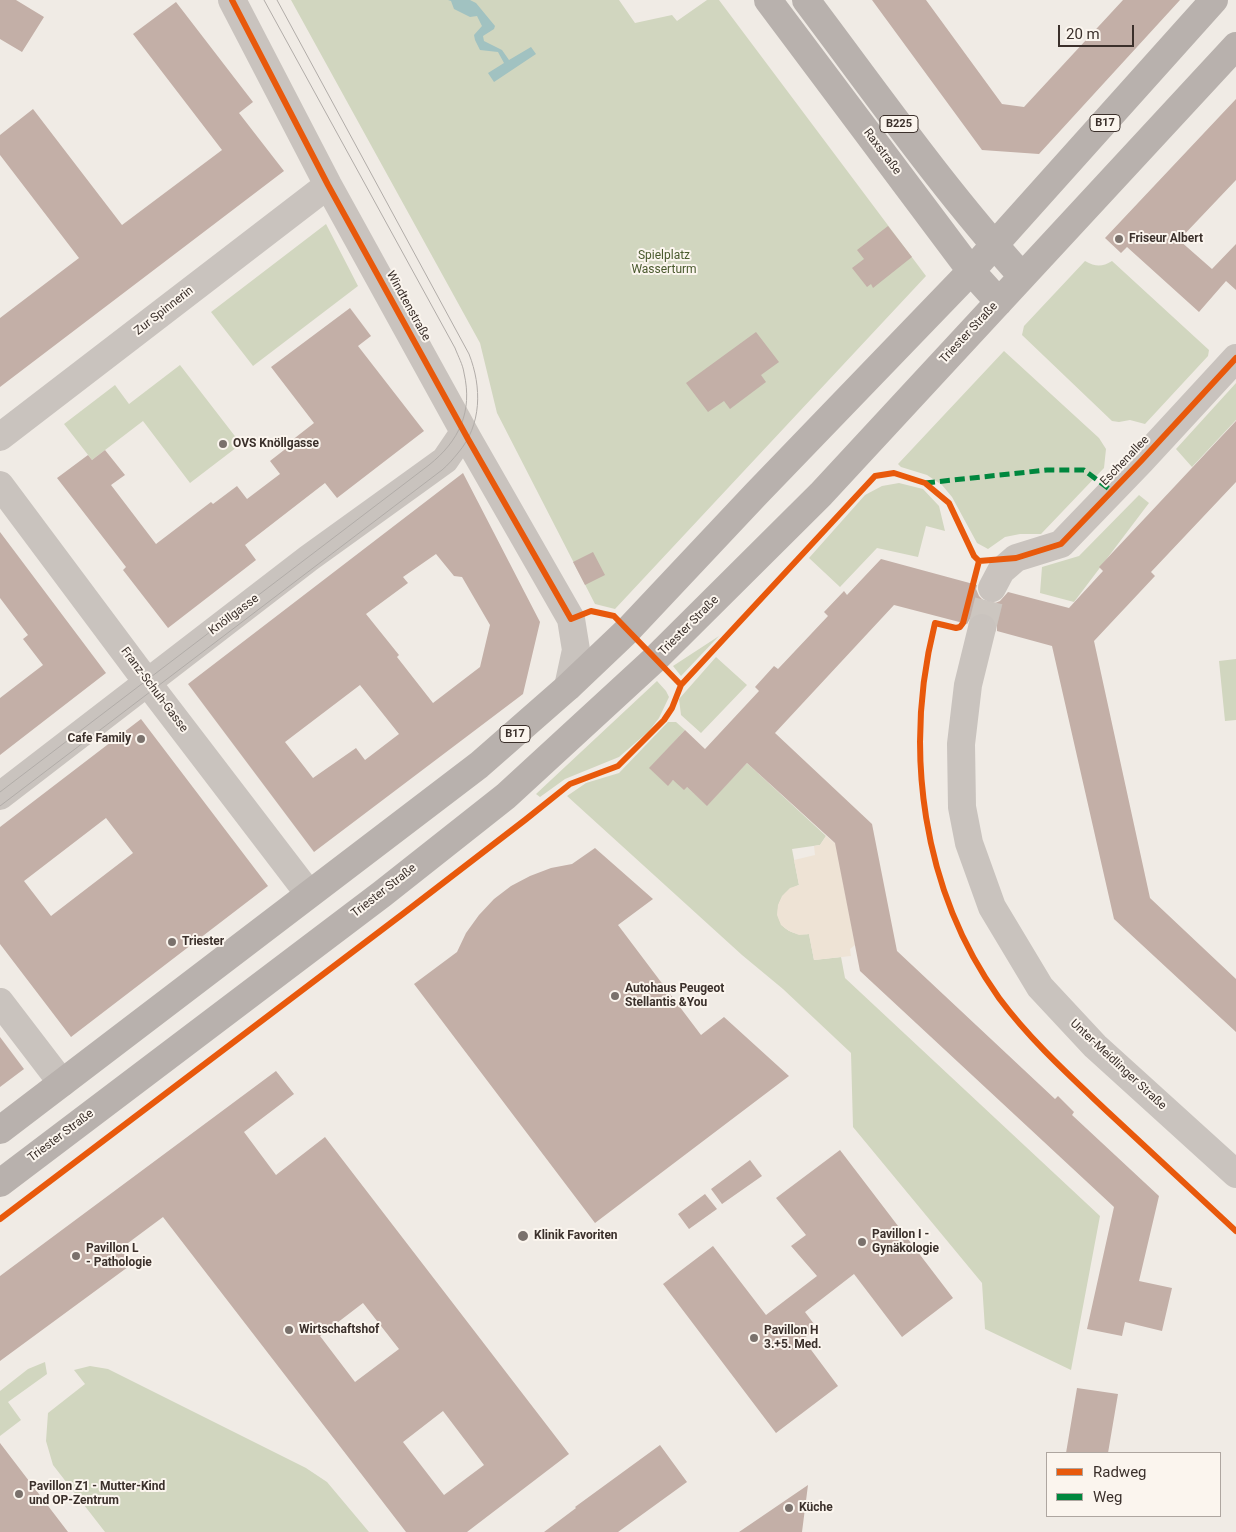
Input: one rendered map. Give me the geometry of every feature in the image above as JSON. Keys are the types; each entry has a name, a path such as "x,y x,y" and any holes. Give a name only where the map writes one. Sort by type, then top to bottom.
{"main road":[{"name":"Raxstraße","path":"768,0 971,271 999,302"},
{"name":"B225","path":"806,0 946,186 1022,276"},
{"name":"B17","path":"0,1130 479,765 568,687 632,626 756,494 995,246 1214,0"},
{"name":"Triester Straße","path":"0,1183 382,894 506,796 665,650 821,494 1236,46"}],"street":[{"name":"Windtenstraße","path":"232,0 328,185 464,432 571,619 576,650 568,687"},
{"name":"Zur Spinnerin","path":"0,437 328,185"},
{"name":"Eschenallee","path":"992,588 1001,572 1016,558 1061,544 1148,454 1236,358"},
{"name":"Knöllgasse","path":"0,796 309,558 445,460 464,432"},
{"name":"Franz-Schuh-Gasse","path":"0,486 309,894"},
{"name":"Unter-Meidlinger Straße","path":"982,628 968,685 961,744 962,807 969,843 992,907 1040,987 1095,1046 1236,1174"},
{"path":"0,1002 62,1083"}],"green space":[{"name":"Spielplatz Wasserturm","path":"291,0 619,0 635,23 672,15 677,21 707,0 719,0 926,276 615,609 595,604 497,413 480,343"},
{"path":"326,224 358,286 253,366 211,312"},
{"path":"1085,261 1099,266 1112,261 1209,350 1208,356 1145,424 1130,420 1112,421 1022,335 1024,326"},
{"path":"1004,351 1099,438 1106,449 1104,468 1041,534 1020,534 1005,537 988,549 977,543 952,497 942,485 927,475 901,467 898,464"},
{"path":"180,365 241,444 190,483 143,421 92,460 64,424 115,385 129,404"},
{"path":"1236,383 1236,420 1192,467 1176,449"},
{"path":"899,483 923,489 939,506 945,531 926,526 918,557 877,548 840,587 809,558 865,495 882,486"},
{"path":"1139,495 1149,503 1074,602 1040,593 1042,567 1079,556"},
{"path":"719,636 681,676 673,666"},
{"path":"716,657 747,685 701,733 681,715 679,699"},
{"path":"1236,659 1236,720 1225,721 1219,661"},
{"path":"657,681 669,697 659,718 649,731 619,757 565,779 540,797 536,794"},
{"path":"668,722 676,722 685,730 650,768 668,785 673,780 687,787 707,805 747,763 826,836 820,845 792,849 799,885 789,890 782,897 778,915 781,923 787,929 796,933 809,934 814,960 841,957 845,978 1100,1216 1071,1370 985,1329 982,1283 853,1127 851,1053 783,989 742,955 567,796 586,783 619,773"},
{"path":"45,1362 47,1374 8,1402 21,1420 0,1436 0,1391 28,1369"},
{"path":"90,1366 108,1369 306,1468 327,1482 369,1532 105,1532 53,1465 46,1441 48,1413 85,1384 74,1370"}],"shaded area":[{"path":"826,836 836,844 855,945 850,949 851,956 814,960 809,934 799,935 789,931 781,925 777,915 778,905 782,896 790,888 799,885 794,860 815,855 814,846 820,845"}],"water":[{"path":"448,0 470,0 476,3 495,26 494,29 483,36 484,41 502,50 509,60 531,47 536,54 494,82 488,73 504,63 498,52 480,50 474,35 482,26 477,16 470,17 454,9 451,1"}],"building":[{"path":"0,0 16,0 44,17 22,52 0,39"},
{"path":"872,0 926,0 1002,104 1024,107 1123,0 1180,0 1039,154 982,150"},
{"path":"176,2 253,102 239,113 284,171 0,387 0,318 79,258 0,155 0,135 33,109 122,225 222,150 133,34"},
{"path":"1236,99 1236,180 1179,240 1212,269 1236,244 1236,290 1226,281 1199,312 1127,247 1121,253 1105,238"},
{"path":"888,226 912,257 873,288 871,284 867,287 852,268 864,259 857,250"},
{"path":"350,308 371,336 358,346 424,431 337,498 325,483 245,545 256,560 168,628 123,570 126,567 57,478 88,455 92,460 105,450 125,475 111,485 156,544 211,502 213,504 237,486 247,499 280,474 270,461 314,423 271,367"},
{"path":"756,332 779,362 761,375 766,382 730,409 724,401 708,412 686,383"},
{"path":"1236,421 1236,482 1151,572 1155,576 1094,641 1150,898 1236,979 1236,1032 1114,919 1052,646 997,631 997,623 993,617 986,613 977,613 971,617 967,624 894,605 775,733 872,824 897,951 1055,1099 1058,1096 1074,1112 1072,1115 1159,1196 1139,1281 1172,1288 1162,1331 1125,1322 1122,1336 1087,1329 1114,1207 860,971 835,843 747,763 707,806 687,787 684,790 673,780 668,786 649,768 685,730 705,749 759,691 755,687 774,666 778,669 828,616 824,612 844,591 847,595 881,559 977,585 976,589 979,596 985,602 993,604 1000,601 1008,592 1069,608 1103,571 1099,567"},
{"path":"463,473 540,622 523,694 314,852 188,684","holes":["436,554 454,576 462,577 490,625 480,667 433,703 397,657 399,655 366,614 408,583 403,577","360,685 399,734 365,760 356,748 313,778 285,742"]},
{"path":"0,532 106,673 0,755 0,698 43,665 23,639 28,635 0,598"},
{"path":"593,552 605,575 585,585 573,562"},
{"path":"141,719 268,886 71,1037 0,944 0,827","holes":["106,818 133,853 51,916 24,881"]},
{"path":"595,848 653,899 618,925 701,1035 724,1017 789,1076 595,1223 414,984 457,952 466,933 479,915 494,899 511,886 551,868 572,864"},
{"path":"0,1037 24,1069 0,1087"},
{"name":"Wirtschaftshof","path":"276,1071 294,1094 244,1132 276,1175 325,1137 569,1454 467,1532 406,1532 163,1217 120,1249 132,1264 0,1361 0,1276","holes":["363,1303 399,1349 355,1382 320,1336","443,1411 484,1465 444,1495 403,1442"]},
{"path":"840,1150 953,1298 902,1337 854,1274 805,1312 817,1328 803,1339 838,1386 776,1433 663,1284 713,1246 766,1315 817,1276 791,1246 806,1235 776,1198"},
{"path":"750,1160 762,1176 722,1204 711,1189"},
{"path":"705,1194 717,1209 689,1229 678,1214"},
{"path":"1077,1388 1118,1394 1108,1452 1066,1452"},
{"name":"Pavillon Z1 - Mutter-Kind und OP-Zentrum","path":"0,1443 68,1532 0,1532"},
{"path":"660,1445 687,1482 618,1532 544,1532 575,1507"},
{"name":"Küche","path":"808,1485 802,1532 739,1532"}],"tunnel":[{"path":"982,628 992,588"}],"tram line":[{"path":"0,792 429,465 448,446 456,436 461,425 467,400 466,387 463,367 455,348 264,0"},
{"path":"0,806 442,470 458,453 472,430 478,392 469,354 277,0"}],"marked path":[{"path":"925,483 1047,470 1084,470 1112,491"}],"cycle path":[{"path":"232,0 328,185 468,439 571,619 591,611 614,616 681,685"},
{"path":"0,1219 404,913 570,784 618,766 664,720 672,708 681,685 875,476 894,473 925,483 949,503 974,556 979,561 1016,558 1061,544 1236,358"},
{"path":"979,561 963,623 960,627 956,628 935,623 925,671 921,720 921,769 926,818 936,865 952,912 973,956 999,998 1024,1029 1051,1058 1236,1231"}],"place":[{"name":"Friseur Albert","path":"1119,239"},
{"name":"OVS Knöllgasse","path":"223,444"},
{"name":"Cafe Family","path":"141,739"},
{"name":"Triester","path":"172,942"},
{"name":"Autohaus Peugeot Stellantis &You","path":"615,996"},
{"name":"Klinik Favoriten","path":"523,1236"},
{"name":"Pavillon I - Gynäkologie","path":"862,1242"},
{"name":"Pavillon L - Pathologie","path":"76,1256"},
{"name":"Wirtschaftshof","path":"289,1330"},
{"name":"Pavillon H 3.+5. Med.","path":"754,1338"},
{"name":"Pavillon Z1 - Mutter-Kind und OP-Zentrum","path":"19,1494"},
{"name":"Küche","path":"789,1508"}]}
